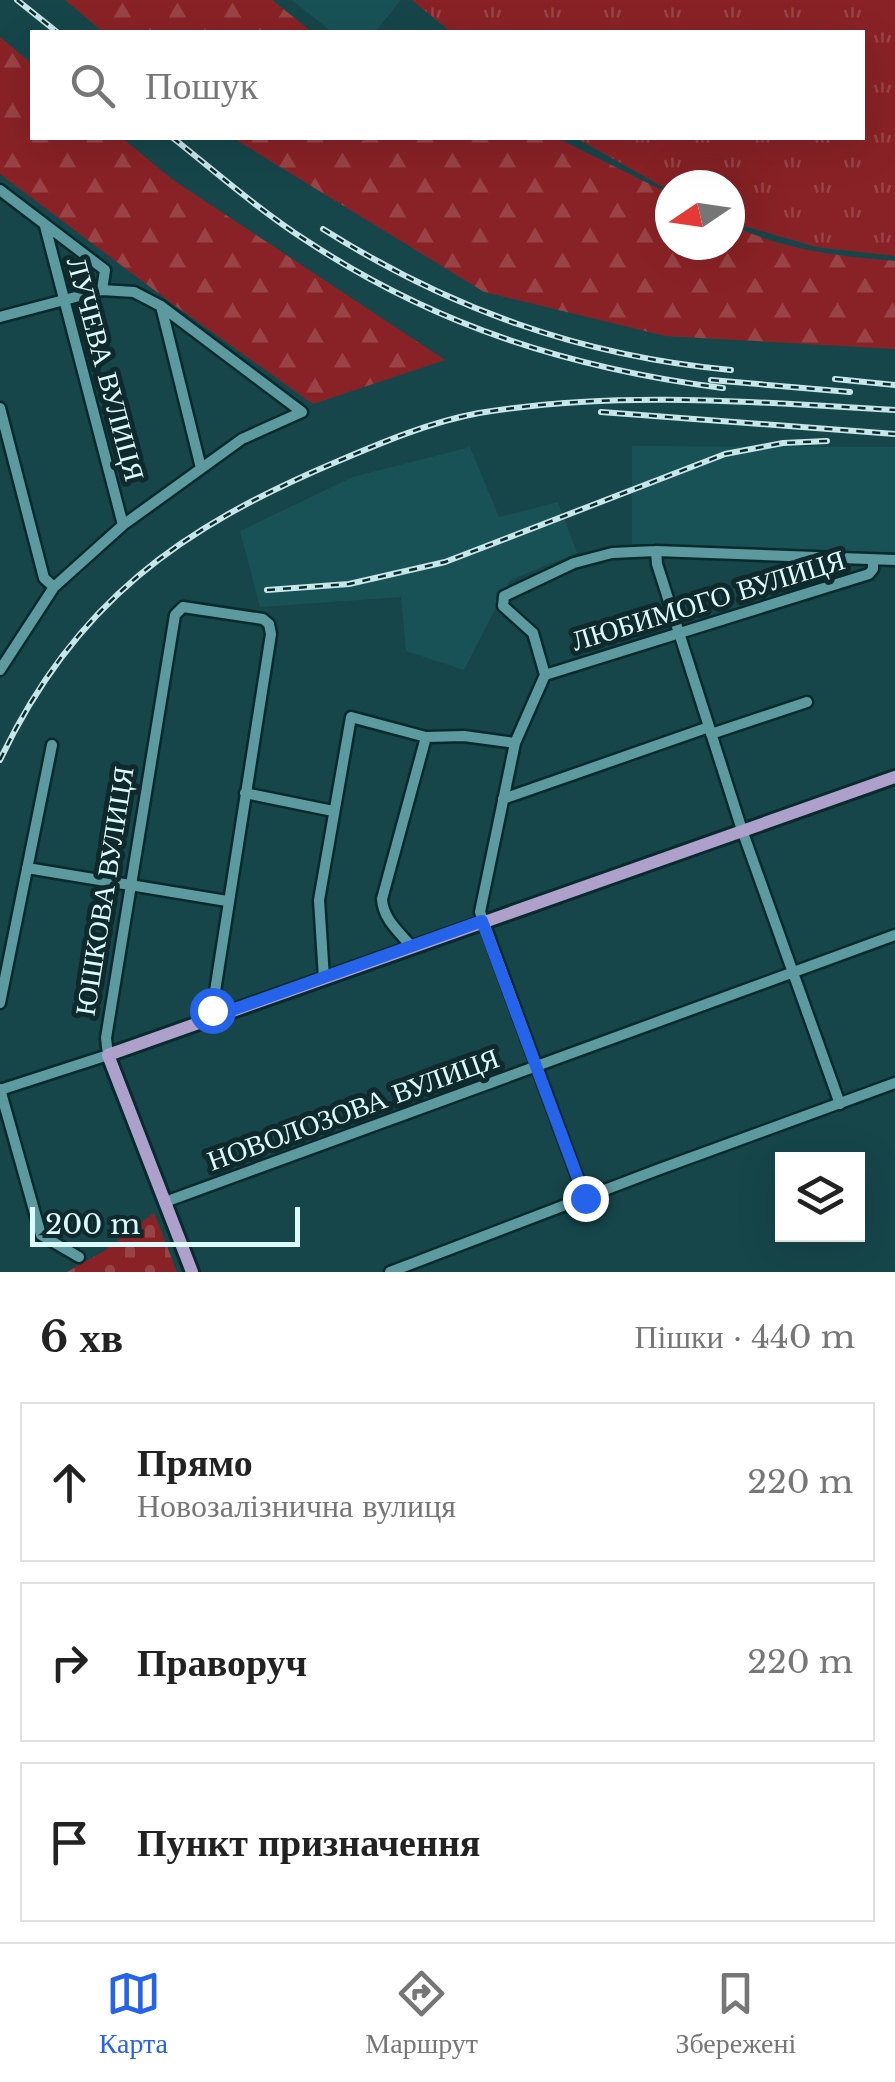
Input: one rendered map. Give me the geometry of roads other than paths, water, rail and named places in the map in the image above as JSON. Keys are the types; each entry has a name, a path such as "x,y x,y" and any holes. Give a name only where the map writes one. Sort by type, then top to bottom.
{"main road":[{"path":"108,1055 895,777"},
{"name":"ЮШКОВА ВУЛИЦЯ","path":"108,1055 192,1272"}],"street":[{"path":"0,190 105,270 102,290"},
{"name":"ЛУЧЕВА ВУЛИЦЯ","path":"45,226 124,525"},
{"path":"0,317 102,290 134,292 161,306 302,412 242,439 124,525 54,587 0,670"},
{"path":"161,306 200,468"},
{"path":"0,408 44,578 54,587"},
{"path":"656,552 742,830 840,1104"},
{"path":"585,1198 482,921 480,902 515,743 544,674 533,633 503,606 504,596 574,563 612,553 895,560"},
{"name":"ЛЮБИМОГО ВУЛИЦЯ","path":"544,674 868,574 874,560"},
{"name":"ЮШКОВА ВУЛИЦЯ","path":"108,1055 106,1038 177,610 187,607 263,619 269,624 271,634 245,793"},
{"path":"503,799 806,702"},
{"path":"324,978 320,900 351,717 426,737 464,736 515,743"},
{"path":"412,947 382,910 382,899 426,737"},
{"path":"0,1003 52,745"},
{"path":"215,1016 212,1004 245,793 333,810"},
{"path":"27,868 228,901"},
{"name":"НОВОЛОЗОВА ВУЛИЦЯ","path":"164,1202 895,935"},
{"path":"79,1257 40,1235 0,1090 108,1055"},
{"path":"390,1272 895,1084"}],"railway":[{"path":"17,0 54,30"},
{"path":"175,140 289,229 356,271 455,320 612,369 723,388"},
{"path":"323,229 419,283 518,324 622,353 731,370"},
{"path":"835,379 895,385"},
{"path":"711,380 850,392"},
{"path":"0,760 62,656 138,576 228,514 389,440 479,413 583,402 687,400 895,410"},
{"path":"601,412 895,434"},
{"path":"267,590 349,584 445,562 725,454 783,443 827,441"}]}
